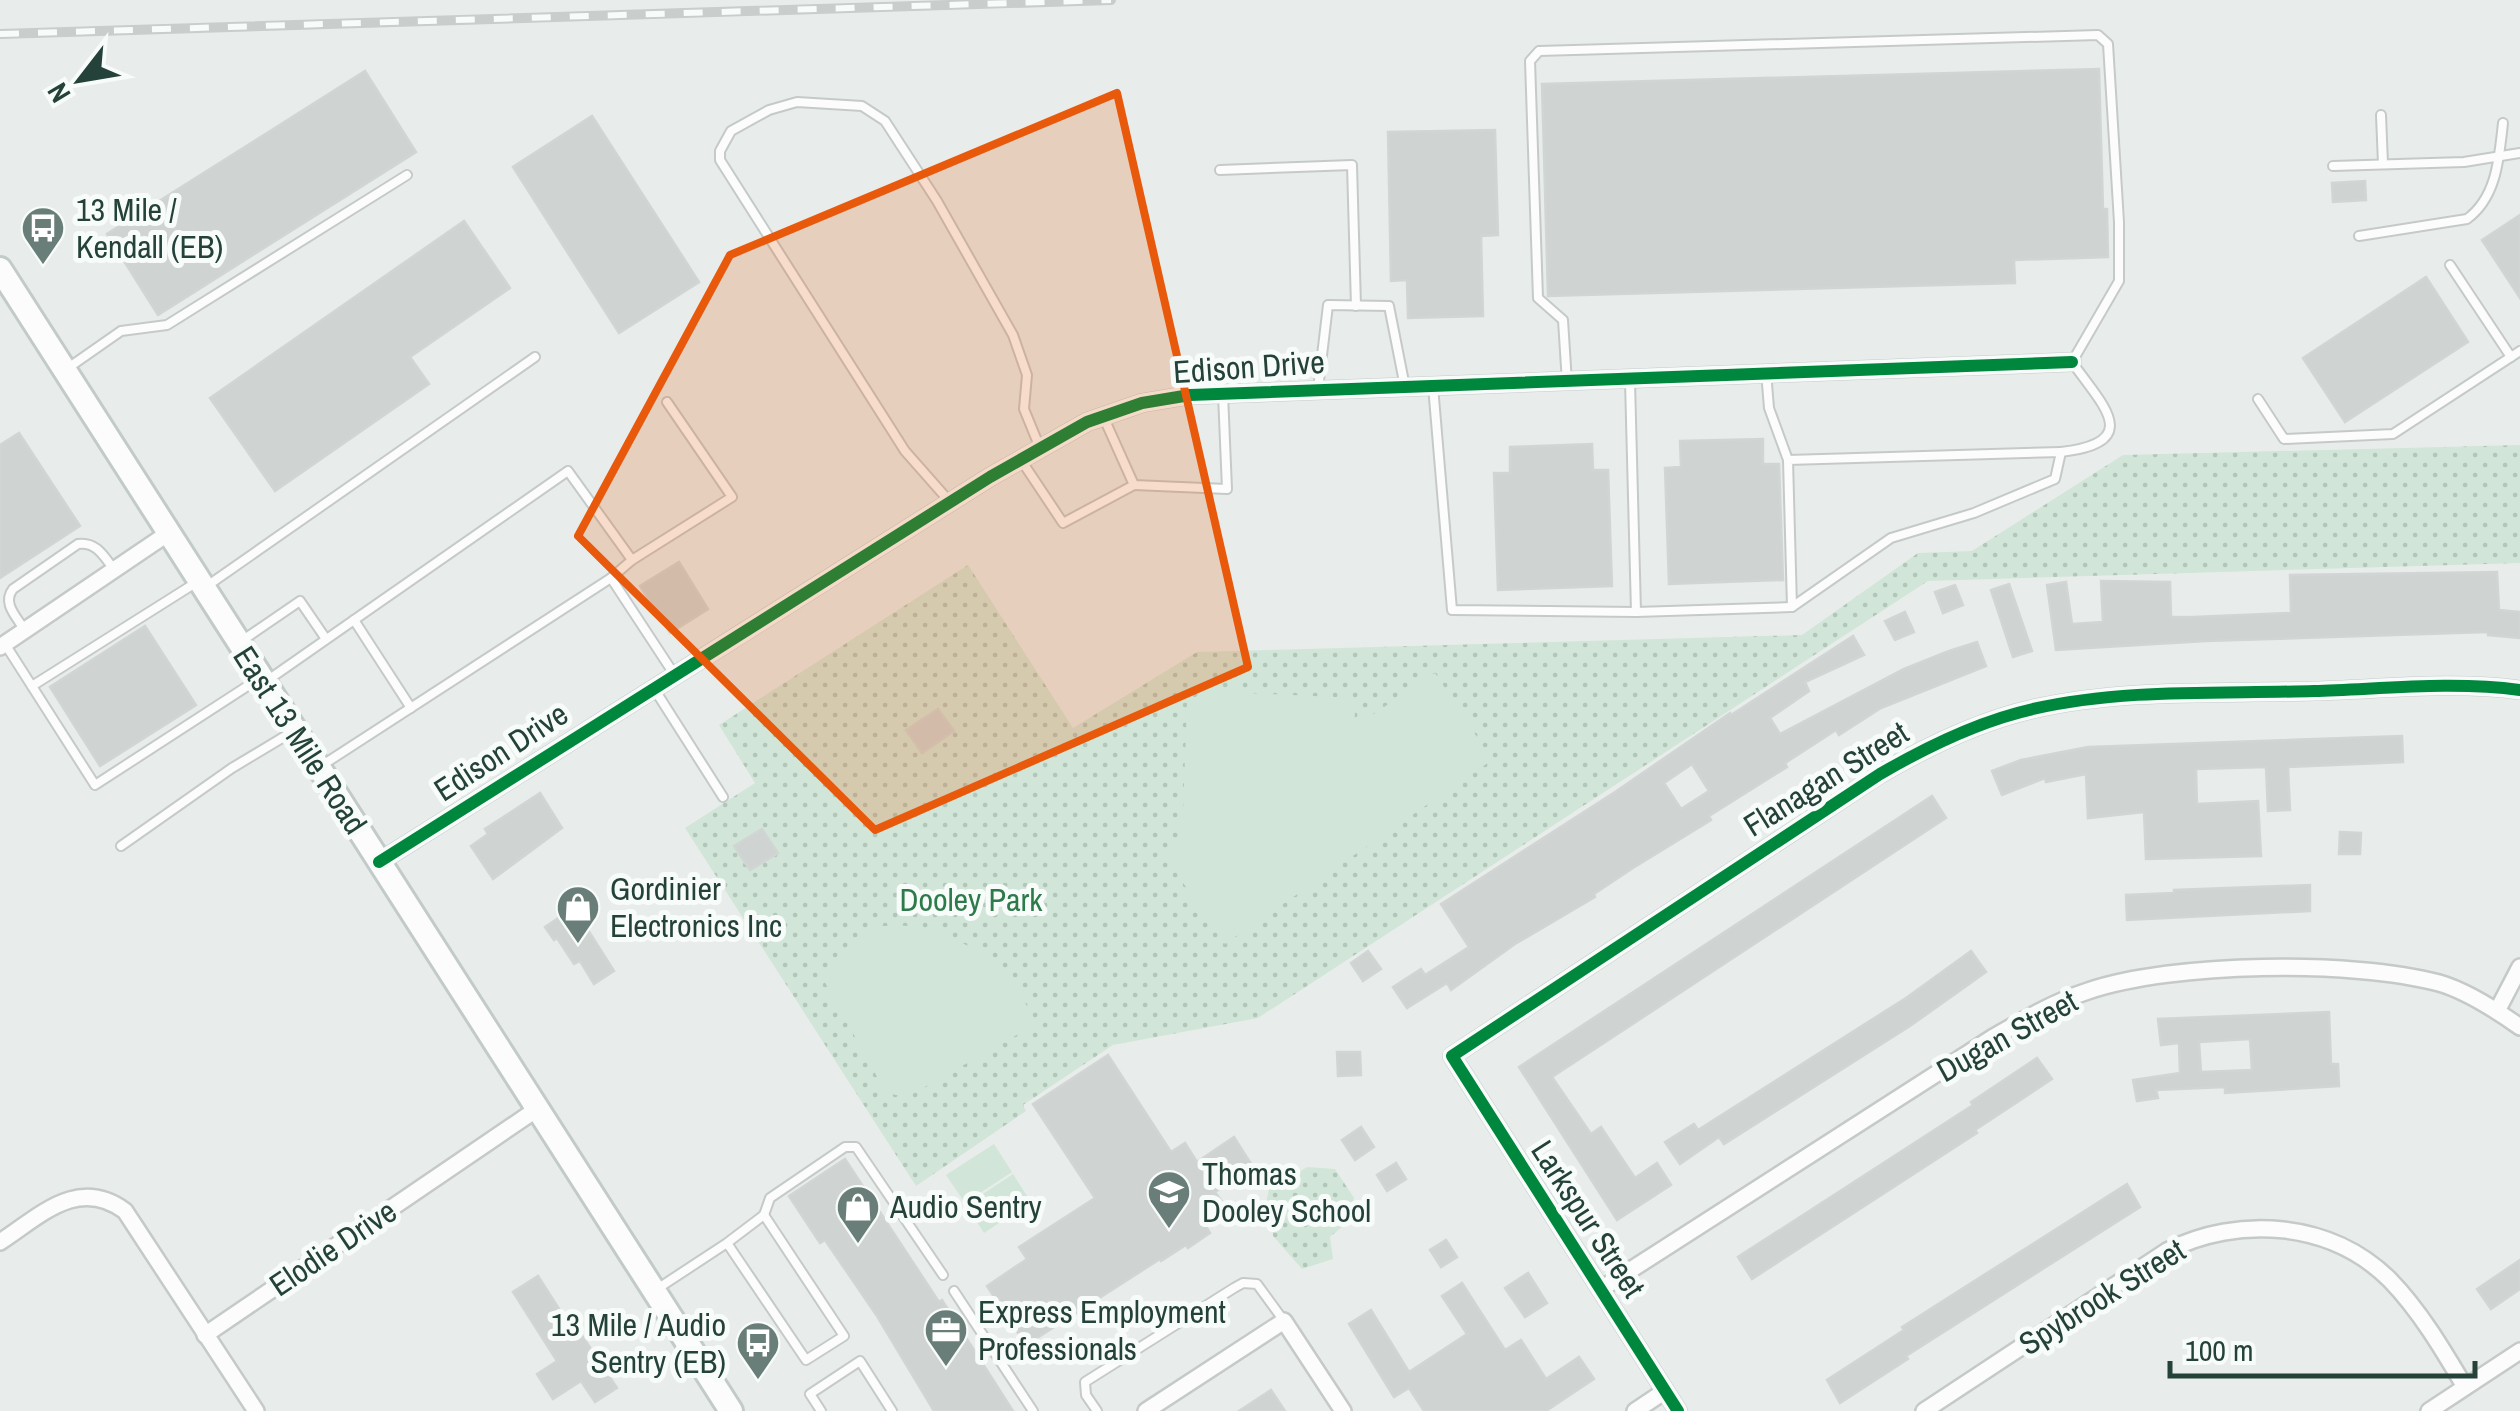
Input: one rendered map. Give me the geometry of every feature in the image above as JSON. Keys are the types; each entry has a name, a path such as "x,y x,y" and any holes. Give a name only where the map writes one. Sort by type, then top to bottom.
{"main road":[{"name":"East 13 Mile Road","path":"0,269 731,1411"}],"street":[{"name":"Edison Drive","path":"379,862 1020,459 1103,416 1142,403 1318,389 1630,381 1766,372 2072,362"},
{"path":"2,646 167,534"},
{"name":"Flanagan Street","path":"1452,1056 1880,774 1941,741 2002,717 2063,704 2133,697 2437,687 2520,690"},
{"path":"2497,1011 2520,967"},
{"name":"Dugan Street","path":"1601,1289 2008,1029 2053,1004 2090,990 2187,972 2344,970 2396,974 2444,984 2520,1027"},
{"name":"Larkspur Street","path":"1452,1056 1678,1411"},
{"name":"Elodie Drive","path":"205,1335 537,1110"},
{"path":"0,1242 66,1200 95,1196 110,1200 124,1210 256,1411"},
{"name":"Spybrook Street","path":"1924,1411 2167,1252 2208,1234 2251,1228 2310,1235 2343,1247 2374,1266 2415,1308 2466,1387"},
{"path":"1146,1411 1284,1322 1342,1411"},
{"path":"2429,1411 2520,1351"},
{"path":"1635,1411 1666,1392"}],"lane":[{"path":"1567,383 1563,320 1538,298 1530,61 1539,51 2098,36 2108,44 2119,281 2072,362 2111,418 2110,430 2103,440 2091,448 2061,452 1788,460"},
{"path":"950,502 905,451 720,160 720,151 731,131 769,110 798,102 862,106 886,121 1013,335 1027,375 1024,409 1040,448"},
{"path":"2381,115 2383,164"},
{"path":"2359,236 2467,220 2478,211 2496,178 2504,123"},
{"path":"2334,166 2498,158 2520,153"},
{"path":"1220,170 1352,166 1356,306"},
{"path":"64,370 121,331 167,324 407,175"},
{"path":"2450,265 2511,357"},
{"path":"1318,389 1328,305 1389,306 1405,386"},
{"path":"2258,399 2284,439 2393,434 2520,351"},
{"path":"32,686 200,585 535,358"},
{"path":"1766,372 1768,408 1788,460 1792,607"},
{"path":"1630,381 1636,612"},
{"path":"1433,386 1452,610 1636,612 1792,607 1891,538 1974,513 2054,479 2061,452"},
{"path":"1020,459 1063,523 1134,486 1227,489 1223,394"},
{"path":"318,768 732,497 667,402"},
{"path":"1103,416 1134,486"},
{"path":"2,646 95,785 326,640 568,471 632,560"},
{"path":"24,631 7,602 8,596 78,544 87,542 95,546 115,571"},
{"path":"611,578 674,674"},
{"path":"238,644 300,600 326,640"},
{"path":"354,620 412,708"},
{"path":"652,688 722,797"},
{"path":"121,846 294,730"},
{"path":"654,1292 764,1215 770,1198 852,1145 860,1149 943,1275"},
{"path":"726,1243 806,1360 844,1336 764,1215"},
{"path":"1097,1411 1086,1394 1085,1382 1234,1288 1257,1284 1284,1322"},
{"path":"954,1292 1033,1411"},
{"path":"821,1411 810,1394 860,1361 892,1411"}],"highlighted area":[{"path":"1117,93 1248,667 875,830 578,536 730,255"}],"green space":[{"name":"Dooley Park","path":"2520,445 2520,563 1928,581 1258,1018 1113,1045 1023,1105 1026,1111 916,1186 685,828 755,783 719,725 968,565 1073,728 1197,652 1802,635 1918,553 1972,551 2123,455"},
{"path":"1435,673 1492,760 1225,944 1162,852 1182,839 1187,703 1204,691 1356,698 1354,727"},
{"path":"878,926 918,927 973,949 1004,975 1036,1024 907,1097 886,1093 822,977 840,952"},
{"path":"994,1144 1012,1172 965,1203 946,1175"},
{"path":"1307,1167 1335,1169 1354,1198 1349,1221 1330,1237 1333,1259 1302,1269 1273,1236 1273,1224 1264,1213 1271,1179 1286,1169 1296,1174"},
{"path":"1013,1174 1031,1202 984,1233 966,1205"}],"building":[{"path":"2099,69 2108,257 2014,260 2015,283 1548,296 1542,84"},
{"path":"365,71 416,152 158,315 107,234"},
{"path":"592,116 699,282 619,333 513,167"},
{"path":"1495,130 1498,235 1481,236 1483,316 1408,318 1407,280 1391,281 1388,132"},
{"path":"2365,181 2366,200 2333,202 2332,183"},
{"path":"2520,215 2520,298 2482,240"},
{"path":"464,221 510,288 410,357 429,384 275,491 210,398"},
{"path":"2426,277 2468,342 2345,422 2303,358"},
{"path":"19,433 80,526 0,578 0,445"},
{"path":"1763,439 1763,464 1779,464 1783,580 1669,584 1665,468 1681,467 1680,441"},
{"path":"1592,444 1593,470 1608,470 1612,586 1498,590 1494,473 1510,473 1510,447"},
{"path":"679,562 708,609 670,633 640,586"},
{"path":"2497,572 2499,610 2520,612 2520,638 2488,632 2056,650 2047,585 2066,582 2072,624 2103,622 2101,581 2170,582 2171,617 2193,617 2291,613 2290,575"},
{"path":"2009,584 2032,651 2013,657 1991,590"},
{"path":"1955,585 1963,605 1943,613 1935,592"},
{"path":"1905,612 1914,632 1895,640 1885,621"},
{"path":"145,626 196,705 100,766 50,687"},
{"path":"1853,636 1864,655 1805,682 1809,691 1770,718 1780,734 1904,669 1949,651 1977,642 1986,666 1881,708 1839,735 1836,730 1785,763 1787,767 1709,816 1711,820 1594,894 1595,897 1515,944 1451,990 1447,983 1407,1008 1393,987 1421,969 1425,975 1469,947 1441,904","holes":["1692,764 1709,791 1681,809 1664,783"]},
{"path":"938,709 954,731 922,753 906,730"},
{"path":"2402,736 2403,762 2288,767 2290,810 2268,811 2266,767 2196,769 2197,804 2258,801 2261,856 2146,859 2144,812 2088,818 2086,774 2046,782 2045,778 2002,795 1992,771 2021,760 2088,747"},
{"path":"540,793 562,828 493,879 471,846 488,834 485,829"},
{"path":"1932,796 1946,818 1552,1077 1591,1134 1601,1127 1635,1178 1657,1163 1671,1185 1617,1220 1519,1067"},
{"path":"762,829 778,853 750,870 734,846"},
{"path":"2340,832 2361,833 2360,854 2339,854"},
{"path":"2310,885 2310,911 2127,920 2126,895"},
{"path":"570,910 577,922 581,919 614,971 594,984 580,961 574,964 545,927"},
{"path":"1368,951 1381,969 1363,981 1351,963"},
{"path":"1971,951 1986,972 1910,1026 1724,1144 1719,1137 1680,1164 1665,1142 1694,1124 1698,1130 1906,998"},
{"path":"2329,1012 2331,1064 2338,1064 2339,1086 2225,1093 2225,1087 2156,1090 2158,1098 2137,1101 2133,1080 2180,1073 2179,1043 2161,1045 2158,1019","holes":["2250,1039 2252,1070 2201,1072 2199,1042"]},
{"path":"1337,1052 1360,1052 1361,1075 1338,1076"},
{"path":"1108,1055 1171,1152 1185,1143 1197,1162 1234,1137 1253,1167 1215,1192 1228,1210 1205,1225 1210,1233 1188,1248 1186,1245 1160,1259 1026,1345 987,1286 1027,1259 1019,1247 1095,1198 1033,1104"},
{"path":"2037,1058 2052,1079 1975,1130 1977,1133 1752,1279 1738,1257 1973,1105 1971,1102"},
{"path":"1361,1127 1374,1147 1355,1160 1342,1140"},
{"path":"845,1159 1013,1411 934,1411 877,1316 825,1240 820,1243 789,1196"},
{"path":"1396,1163 1406,1179 1387,1191 1377,1175"},
{"path":"2127,1184 2140,1207 1906,1356 1908,1359 1840,1403 1827,1380 1904,1330 1902,1327"},
{"path":"1446,1240 1457,1257 1441,1267 1430,1250"},
{"path":"2520,1260 2520,1289 2491,1309 2477,1289"},
{"path":"1528,1273 1547,1303 1525,1317 1505,1288"},
{"path":"538,1276 575,1334 579,1331 617,1388 595,1402 581,1381 553,1399 537,1374 557,1361 513,1292"},
{"path":"1462,1283 1505,1350 1521,1340 1546,1379 1579,1357 1594,1379 1546,1411 1424,1411 1409,1388 1394,1397 1349,1324 1371,1310 1409,1372 1467,1334 1442,1296"},
{"path":"1271,1390 1285,1411 1239,1411"}],"railway":[{"path":"0,34 1111,0"}],"cycle path":[{"path":"379,862 990,477 1087,422 1142,403 1190,395 2072,362"},
{"path":"1678,1411 1452,1056 1880,774 1935,744 1993,720 2067,702 2173,693 2443,686 2520,690"}],"place":[{"name":"13 Mile / Kendall (EB)","path":"43,266"},
{"name":"Gordinier Electronics Inc","path":"578,945"},
{"name":"Thomas Dooley School","path":"1169,1230"},
{"name":"Audio Sentry","path":"858,1245"},
{"name":"Express Employment Professionals","path":"946,1368"},
{"name":"13 Mile / Audio Sentry (EB)","path":"758,1381"}]}
